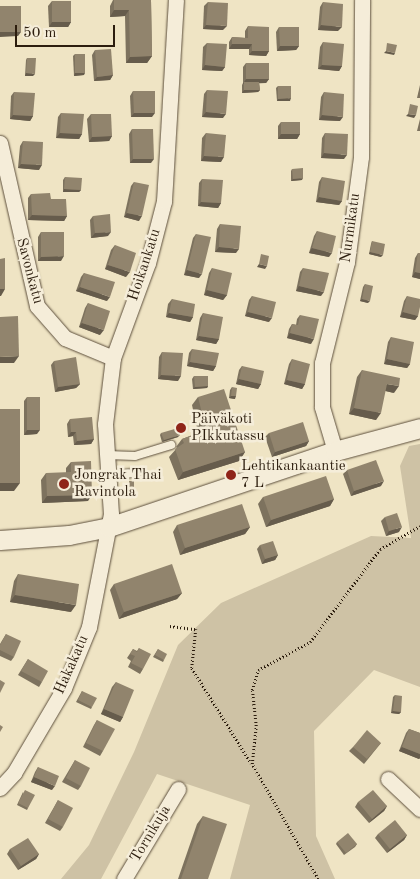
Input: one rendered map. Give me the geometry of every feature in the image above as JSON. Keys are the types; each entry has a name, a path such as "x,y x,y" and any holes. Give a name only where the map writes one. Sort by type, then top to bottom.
{"street":[{"name":"Hoikankatu","path":"109,527 105,424 113,358 148,264 164,202 176,0"},
{"name":"Nurmikatu","path":"335,451 322,407 322,362 347,262 361,157 362,0"},
{"name":"Savonkatu","path":"0,143 37,306 65,338 113,358"},
{"path":"0,540 70,535 109,527 335,451 420,428"},
{"name":"Hakakatu","path":"0,788 14,773 79,658 89,628 109,527"},
{"path":"388,778 420,809"},
{"name":"Tornikuja","path":"124,879 178,789"}],"lane":[{"path":"107,455 135,456 171,445"},
{"path":"108,476 139,472"}],"path":[{"path":"252,764 256,726 252,690 258,670 310,642 380,549 420,526"},
{"path":"170,626 196,629 192,668 252,764 318,879"}],"shaded area":[{"path":"420,444 420,687 374,670 314,731 316,836 335,879 230,879 250,805 157,774 101,879 61,879 89,845 134,752 178,645 221,603 371,536 411,538 400,466 409,446"}],"building":[{"path":"114,0 151,0 152,56 130,57 129,10 114,10"},
{"path":"52,1 71,1 71,22 52,22"},
{"path":"208,2 228,3 227,26 206,25"},
{"path":"323,2 343,4 342,27 321,25"},
{"path":"0,6 21,6 21,32 0,32"},
{"path":"248,26 269,27 269,51 252,51 252,44 232,44 232,37 248,38"},
{"path":"279,27 299,27 299,46 280,46"},
{"path":"323,42 344,44 342,66 322,65"},
{"path":"207,43 227,44 225,67 205,65"},
{"path":"387,43 397,45 395,53 386,51"},
{"path":"111,49 113,75 97,77 95,50"},
{"path":"75,54 85,54 85,73 75,73"},
{"path":"27,58 36,58 35,74 26,73"},
{"path":"246,63 269,63 269,79 246,79"},
{"path":"244,82 259,82 260,90 244,90"},
{"path":"278,86 291,86 291,98 278,99"},
{"path":"207,90 228,91 226,114 206,112"},
{"path":"133,91 155,91 155,113 134,113"},
{"path":"14,92 35,93 33,116 13,115"},
{"path":"324,92 344,94 343,117 322,115"},
{"path":"410,104 418,106 416,115 408,114"},
{"path":"61,113 84,114 82,134 60,133"},
{"path":"91,114 111,114 112,136 92,137"},
{"path":"281,122 300,122 300,134 281,134"},
{"path":"132,129 153,129 154,159 133,159"},
{"path":"206,133 226,135 224,157 204,156"},
{"path":"325,133 348,134 347,155 324,153"},
{"path":"23,141 43,142 42,165 21,164"},
{"path":"303,168 303,178 293,179 292,169"},
{"path":"65,177 82,178 81,190 64,189"},
{"path":"322,177 345,181 342,201 319,197"},
{"path":"202,179 223,180 221,203 201,202"},
{"path":"134,182 149,185 142,216 127,213"},
{"path":"50,193 51,199 66,199 67,216 32,215 31,194"},
{"path":"110,214 111,232 95,233 93,216"},
{"path":"220,224 241,226 239,249 219,247"},
{"path":"317,231 336,236 332,253 312,248"},
{"path":"41,232 64,232 64,256 41,257"},
{"path":"196,234 211,237 202,274 187,270"},
{"path":"372,241 385,244 383,255 370,252"},
{"path":"115,245 136,253 130,272 108,265"},
{"path":"418,253 420,253 420,273 415,272"},
{"path":"261,254 269,256 267,266 259,264"},
{"path":"5,258 5,289 0,289 0,259"},
{"path":"212,268 232,273 227,295 207,290"},
{"path":"303,268 329,273 324,292 299,286"},
{"path":"84,273 115,282 110,297 80,287"},
{"path":"365,284 373,286 370,301 362,299"},
{"path":"252,296 276,302 272,318 248,312"},
{"path":"407,296 420,299 418,316 403,312"},
{"path":"172,299 195,304 193,317 169,313"},
{"path":"88,303 110,311 104,330 82,323"},
{"path":"203,313 223,317 219,339 199,336"},
{"path":"300,315 319,319 314,339 290,333 292,324 298,325"},
{"path":"18,316 19,356 0,357 0,317"},
{"path":"391,337 414,342 410,364 387,359"},
{"path":"192,349 219,353 216,366 190,362"},
{"path":"162,352 183,353 181,376 161,375"},
{"path":"76,357 80,384 58,387 54,361"},
{"path":"292,359 310,364 305,384 287,380"},
{"path":"242,366 264,371 261,384 239,379"},
{"path":"362,370 400,378 399,386 387,384 381,413 354,408"},
{"path":"194,376 208,376 208,386 195,387"},
{"path":"232,387 237,388 236,396 231,396"},
{"name":"Päiväkoti PIkkutassu","path":"224,389 245,452 183,472 175,449 184,443 182,439 206,430 198,397"},
{"path":"27,397 40,397 40,430 27,430"},
{"path":"0,409 20,409 20,483 0,483"},
{"path":"92,417 94,439 77,441 76,432 71,432 70,419"},
{"path":"303,422 309,441 275,452 269,433"},
{"path":"178,428 180,435 164,440 161,433"},
{"path":"376,460 384,481 354,491 347,470"},
{"name":"Jongrak Thai Ravintola","path":"91,461 92,495 47,496 46,473 71,472 71,462"},
{"path":"326,476 334,499 271,520 263,497"},
{"path":"129,481 134,481 134,487 129,487"},
{"path":"242,504 250,527 185,548 177,525"},
{"path":"397,513 402,527 389,531 385,517"},
{"path":"273,541 278,555 265,559 260,545"},
{"path":"172,564 182,593 124,612 114,584"},
{"path":"18,574 79,584 76,605 15,595"},
{"path":"6,634 21,641 14,657 0,650 0,645"},
{"path":"139,648 151,654 143,669 131,663 135,656 130,654 133,649 137,652"},
{"path":"158,649 167,654 164,660 155,655"},
{"path":"28,659 48,671 42,682 21,671"},
{"path":"0,680 5,683 0,693"},
{"path":"116,682 134,690 123,717 104,709"},
{"path":"82,691 97,698 92,707 78,700"},
{"path":"395,695 402,696 401,712 393,711"},
{"path":"97,720 115,729 103,751 86,743"},
{"path":"409,729 420,733 420,754 402,747"},
{"path":"367,730 381,743 367,759 353,747"},
{"path":"75,760 90,768 81,786 66,778"},
{"path":"38,767 59,776 55,786 34,777"},
{"path":"25,790 35,795 28,808 18,803"},
{"path":"373,790 387,806 372,819 358,802"},
{"path":"58,800 73,808 63,827 48,819"},
{"path":"203,816 227,824 208,879 181,879"},
{"path":"395,820 407,835 390,849 378,834"},
{"path":"348,833 357,844 346,853 337,842"},
{"path":"28,838 39,854 21,866 10,849"}],"place":[{"name":"Päiväkoti PIkkutassu","path":"181,428"},
{"name":"Lehtikankaantie 7 L","path":"231,475"},
{"name":"Jongrak Thai Ravintola","path":"64,484"}]}
